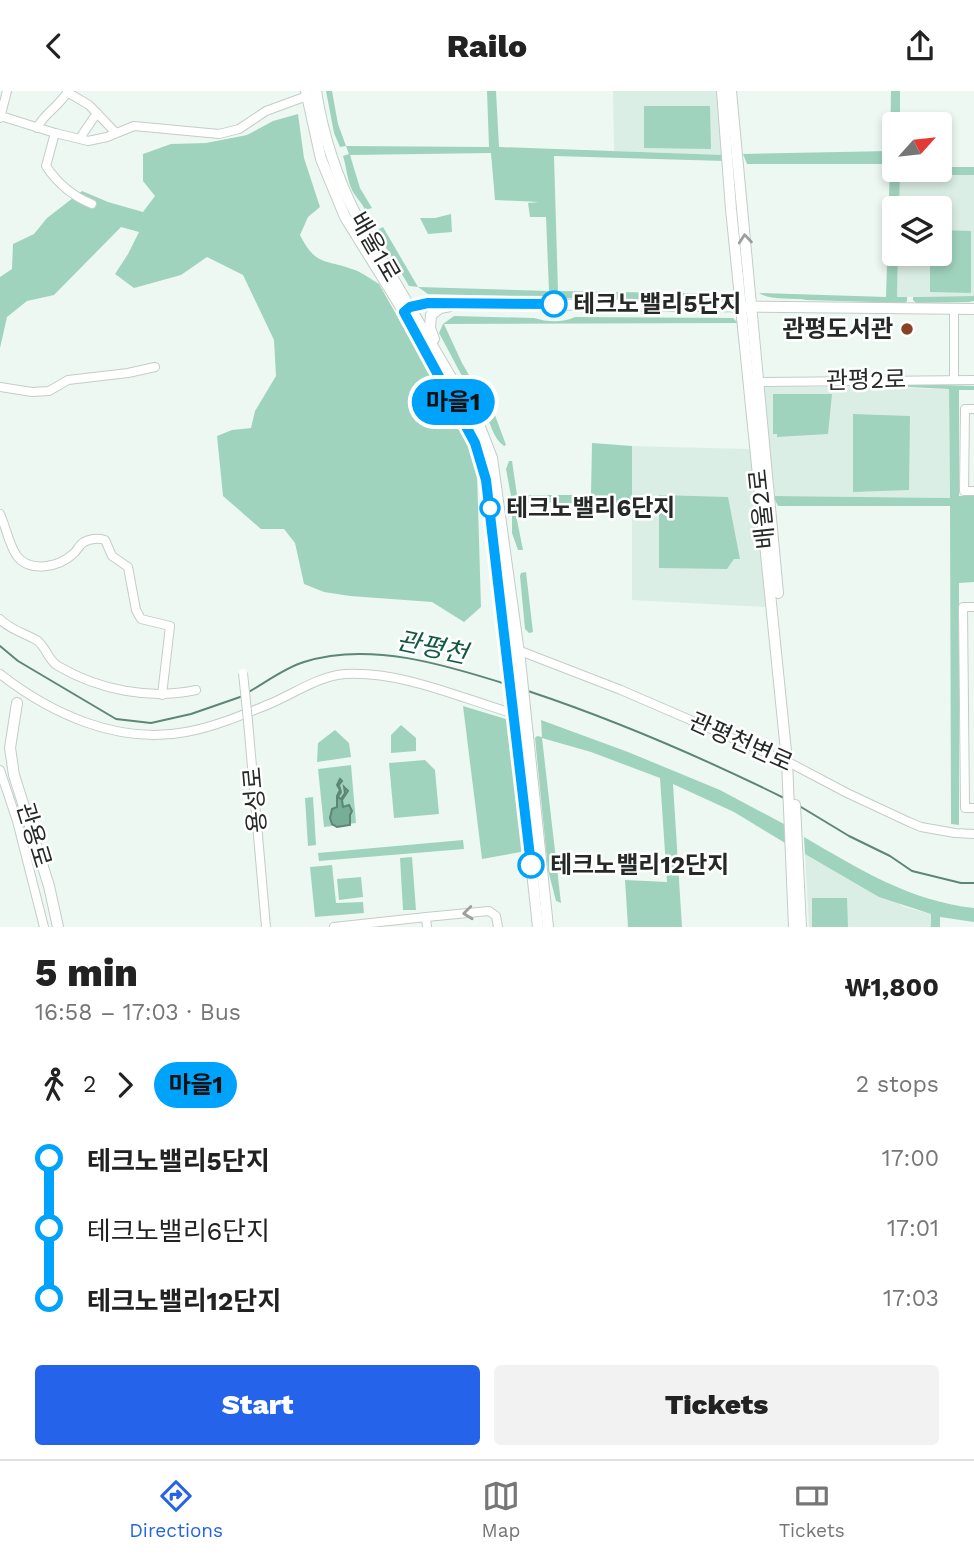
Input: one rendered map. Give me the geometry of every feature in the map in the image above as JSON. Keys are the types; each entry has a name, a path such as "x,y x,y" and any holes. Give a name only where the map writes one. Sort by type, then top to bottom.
{"main road":[{"name":"배울2로","path":"722,91 746,307 791,778 794,927"},
{"name":"배울2로","path":"731,91 746,307 759,381 789,762"},
{"name":"배울1로","path":"310,93 321,159 345,217 439,359 480,427 492,458 538,927"},
{"path":"407,310 428,303 974,309"},
{"path":"439,359 430,328 431,315 454,303"},
{"name":"배울1로","path":"407,310 481,462 513,654"},
{"name":"관용로","path":"17,703 10,748 14,775 49,886 58,927"},
{"name":"배울1로","path":"518,713 548,927"},
{"name":"배울2로","path":"793,829 801,927"}],"street":[{"path":"7,92 0,117 55,133 95,140 134,126 193,133 228,133 266,111 310,93"},
{"path":"37,128 41,120 60,104 67,92 89,105 116,134"},
{"path":"80,138 97,113"},
{"path":"55,133 46,166 60,185 79,199 92,204"},
{"path":"954,309 954,379"},
{"path":"0,387 32,392 49,391 75,378 128,373 155,367"},
{"name":"관평2로","path":"759,381 974,380"},
{"path":"974,409 965,409 964,491 974,491"},
{"path":"0,515 17,556 34,566 48,566 60,562 70,557 81,543 98,538 105,540 113,556 128,567 136,610 141,619 170,626 162,695"},
{"path":"970,808 963,607 974,607"},
{"path":"2,627 40,642 55,665 102,684 142,694 162,695 196,690"},
{"name":"관평천변로","path":"513,654 621,690 789,762 921,827 974,834"},
{"name":"용성로","path":"243,673 266,927"},
{"path":"0,674 41,703 89,724 141,735 185,733 226,722 317,681 342,674 369,674 400,679 518,713"},
{"path":"964,680 974,681"},
{"path":"0,770 44,927"},
{"path":"334,927 426,922 489,911 496,916 498,927"}],"shaded area":[{"path":"326,91 332,91 338,124 346,146 340,147 334,133"},
{"path":"487,91 496,91 499,147 724,155 724,161 554,156 558,291 735,294 729,300 558,298 557,292 549,292 549,297 428,294 418,287 549,291 546,217 530,217 528,203 539,202 495,200 491,153 350,155 360,188 372,208 365,210 352,191 349,181 343,156 349,154 346,146 489,147"},
{"path":"613,91 717,91 724,155 614,151"},
{"path":"891,91 900,91 900,112 891,112"},
{"path":"644,106 710,106 711,149 644,148"},
{"path":"298,114 304,158 320,207 308,217 300,235 317,257 358,271 379,284 466,438 477,472 481,607 464,622 432,602 350,596 324,592 304,584 295,543 284,529 261,529 223,496 217,436 232,430 251,428 255,411 276,376 274,340 243,275 207,257 181,275 134,288 115,274 139,232 121,227 54,295 27,301 7,317 0,348 0,277 12,269 13,244 34,234 47,218 82,191 143,212 155,196 143,181 143,154 171,144 206,143 247,135 273,121"},
{"path":"882,151 882,164 747,164 743,154"},
{"path":"952,167 974,167 974,175 952,175"},
{"path":"952,175 974,175 974,296 897,297 898,266 952,266 952,196 899,196 900,182 952,182"},
{"path":"889,182 900,182 899,196 889,196"},
{"path":"451,214 452,232 428,234 420,218 435,218"},
{"path":"383,227 418,287 409,286 378,234 379,229"},
{"path":"952,230 971,231 971,293 930,292 930,266 952,266"},
{"path":"887,266 898,266 897,297 907,297 905,303 807,300 770,297 759,293 886,297"},
{"path":"974,296 974,301 969,302 916,303 913,300 913,297"},
{"path":"454,316 554,321 575,317 733,318 738,323 444,324 462,363 484,401 492,407 506,445 504,446 495,435 439,333 443,324"},
{"path":"909,384 974,386 974,390 959,390 959,496 974,496 974,582 959,583 959,825 951,824 950,506 778,506 773,496 950,498 949,389 908,387"},
{"path":"767,386 949,389 950,498 773,496 763,390"},
{"path":"773,394 832,394 828,434 777,437 777,434 773,434"},
{"path":"853,414 910,416 909,490 853,492"},
{"path":"592,443 632,446 632,505 519,502 517,520 523,550 518,550 512,533 512,503 518,502 517,495 591,495"},
{"path":"632,446 750,449 766,607 632,600"},
{"path":"509,461 512,461 517,495 511,496 506,469"},
{"path":"659,495 728,497 740,559 734,559 727,569 659,568"},
{"path":"526,572 533,632 529,633 525,629 520,576"},
{"path":"463,706 509,720 524,833 521,852 482,859"},
{"path":"541,720 720,790 784,824 785,843 734,812 673,784 682,927 628,927 625,880 667,882 660,778 591,752 542,738 561,903 556,901 548,870 535,738 542,737"},
{"path":"401,725 416,738 416,751 391,753 391,735"},
{"path":"335,730 349,743 351,757 317,762 318,743"},
{"path":"425,760 435,770 439,814 394,818 389,763"},
{"path":"351,765 356,823 324,827 318,769"},
{"path":"340,779 341,792 338,797 341,799 345,793 344,787 348,791 342,800 343,807 349,805 352,811 350,825 337,827 332,824 330,818 332,809 337,807 337,796 340,790 337,785"},
{"path":"313,797 316,845 308,846 305,798"},
{"path":"804,837 865,872 907,891 974,908 974,922 940,917 940,927 931,927 931,914 879,897 805,854"},
{"path":"463,840 464,849 319,861 318,853"},
{"path":"805,854 905,907 931,914 931,927 809,927"},
{"path":"412,857 416,910 403,910 400,858"},
{"path":"332,865 336,903 363,902 364,913 315,917 310,867"},
{"path":"361,877 363,897 339,900 337,879"},
{"path":"812,898 847,898 848,927 812,927"}],"waterway":[{"name":"관평천","path":"0,646 18,661 116,719 151,723 191,714 243,696"},
{"name":"관평천","path":"247,693 304,662 355,654 434,663 509,685"},
{"name":"관평천","path":"528,691 658,740 784,798"},
{"name":"관평천","path":"801,807 912,871 961,883 974,883"}],"bus line":[{"name":"마을1","path":"531,865 509,657 486,480 475,443 404,312 410,307 428,303 554,304"}],"place":[{"name":"테크노밸리5단지","path":"554,304"},
{"name":"관평도서관","path":"907,329"},
{"name":"테크노밸리6단지","path":"490,508"},
{"name":"테크노밸리12단지","path":"531,865"}]}
